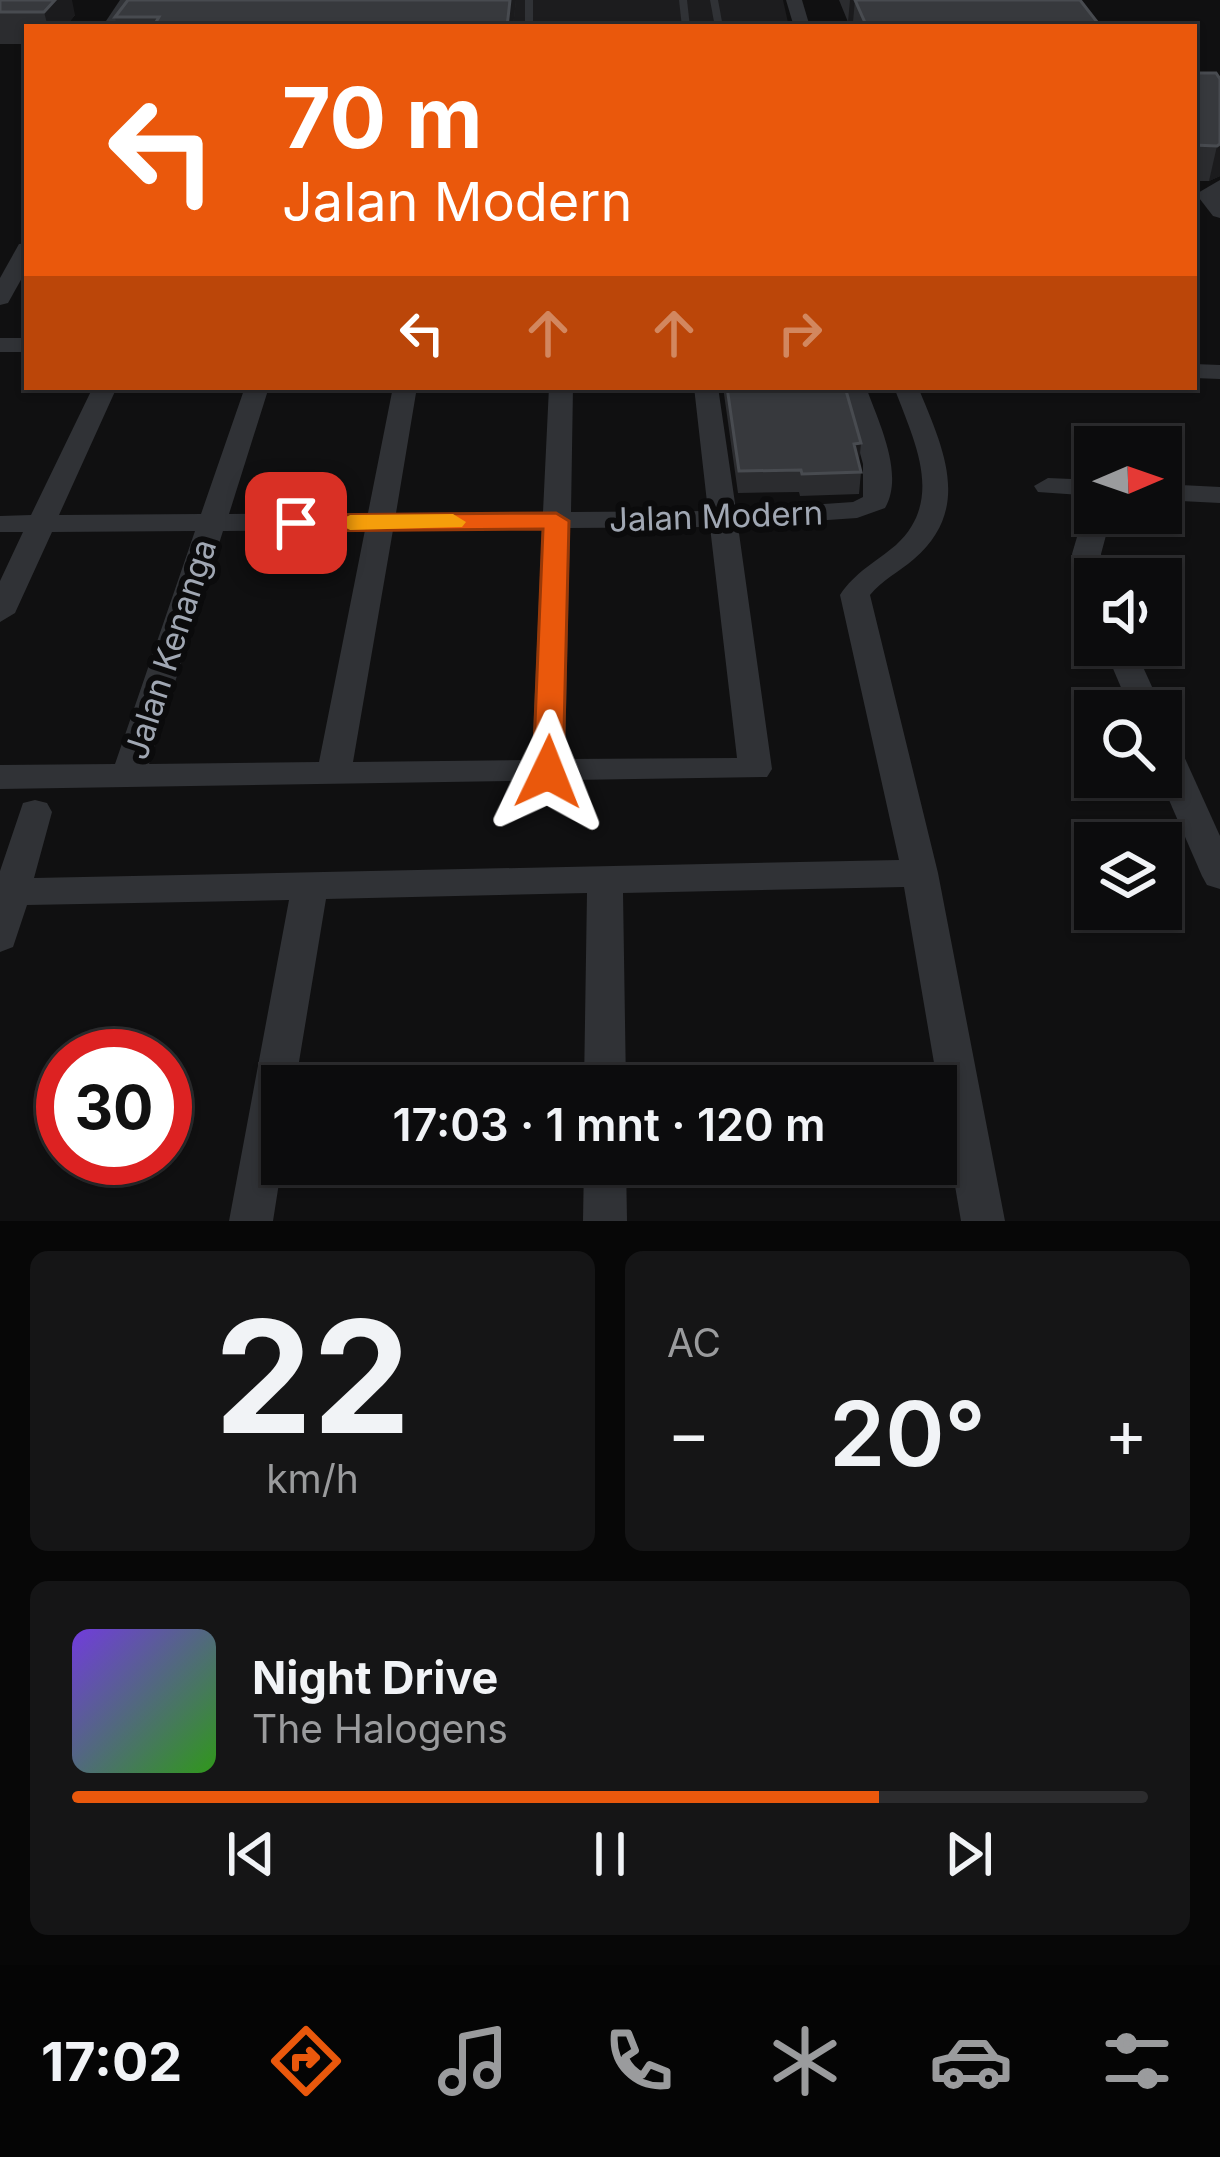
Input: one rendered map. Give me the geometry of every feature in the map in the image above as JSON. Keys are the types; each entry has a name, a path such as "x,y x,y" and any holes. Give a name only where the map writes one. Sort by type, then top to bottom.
{"street":[{"path":"1215,188 1206,194 1220,212"},
{"path":"0,298 24,254"},
{"path":"0,614 103,390"},
{"name":"Jalan Kenanga","path":"128,775 256,390"},
{"path":"334,772 404,390"},
{"path":"548,772 561,390"},
{"path":"0,777 755,769 706,390"},
{"name":"Jalan Modern","path":"0,524 723,519 857,511 879,495 877,467 855,390"},
{"path":"907,390 940,482 940,502 920,540 855,595 920,873 983,1221"},
{"path":"1048,486 1074,487"},
{"path":"1182,493 1220,495"},
{"path":"1182,790 1220,876"},
{"path":"0,937 35,812"},
{"path":"12,892 920,873"},
{"path":"605,879 605,1065"},
{"path":"251,1221 310,885"},
{"path":"604,1221 605,1185"}],"shaded area":[{"path":"138,0 783,0 788,24 125,24"}],"building":[{"path":"0,0 55,0 44,12 0,12"},
{"path":"128,0 510,0 507,24 155,24 159,17 115,17"},
{"path":"855,0 1080,0 1099,24 866,24"},
{"path":"1197,73 1216,73 1220,79 1217,146 1197,145"},
{"path":"727,390 846,390 861,443 854,444 861,472 739,471"}],"slow traffic":[{"path":"350,522 453,522"}],"route":[{"path":"296,523 556,521 548,772"}]}
